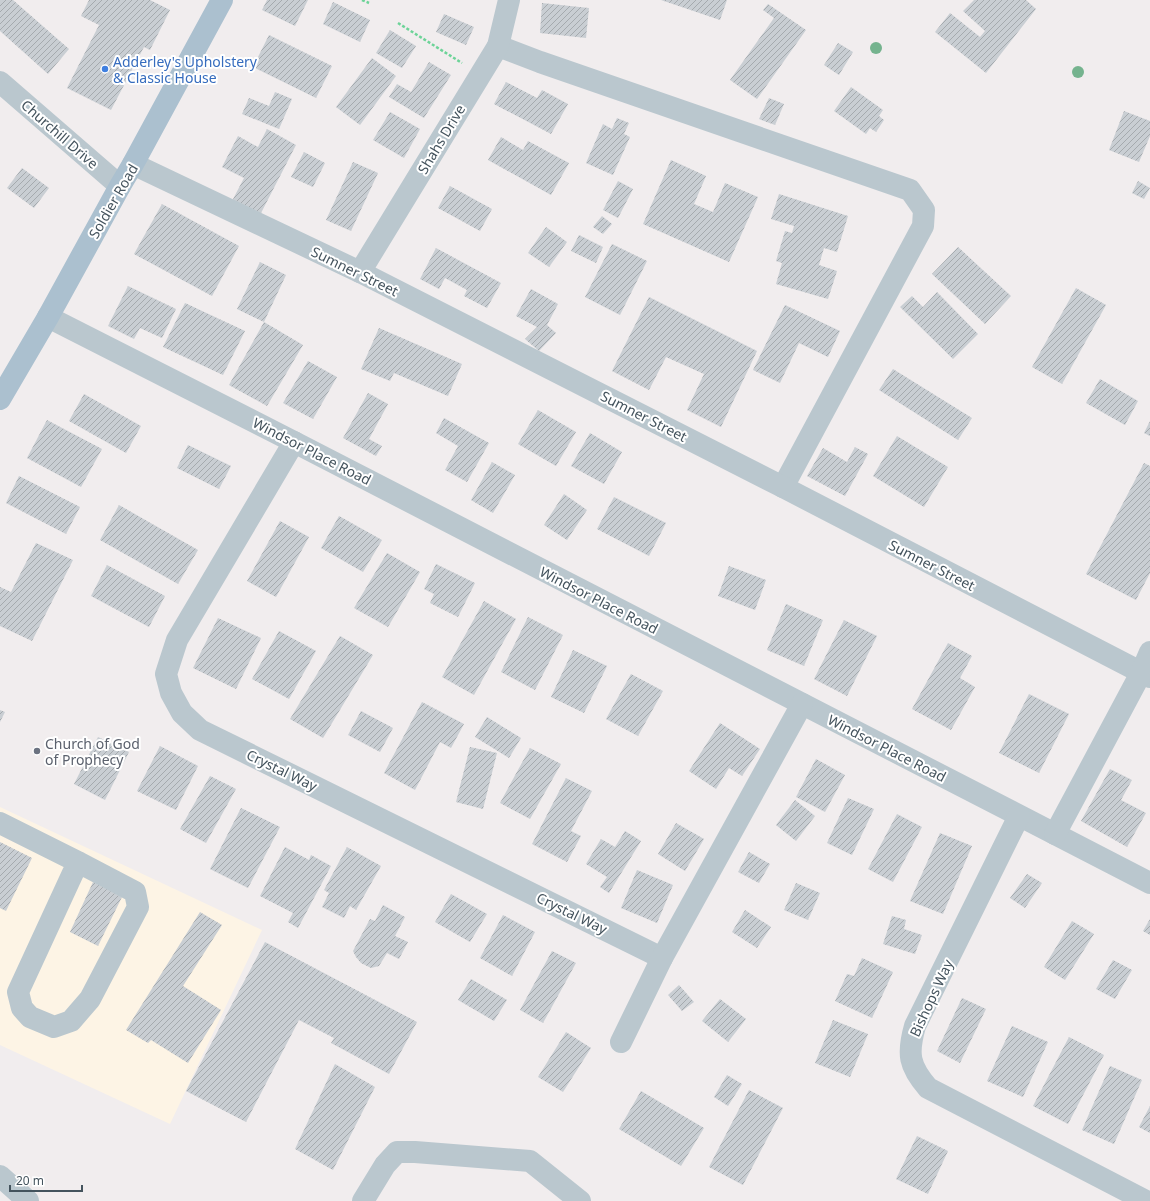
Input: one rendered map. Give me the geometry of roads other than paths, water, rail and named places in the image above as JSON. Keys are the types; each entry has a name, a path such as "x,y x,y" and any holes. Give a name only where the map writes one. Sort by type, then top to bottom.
{"main road":[{"name":"Soldier Road","path":"0,399 48,317 222,0"}],"street":[{"name":"Shahs Drive","path":"360,272 498,46 510,0"},
{"path":"498,46 910,190 924,210 923,226 783,487"},
{"name":"Churchill Drive","path":"0,82 120,186"},
{"name":"Sumner Street","path":"133,164 360,272 783,487 1146,675"},
{"name":"Windsor Place Road","path":"48,317 294,442 1150,884"},
{"name":"Crystal Way","path":"294,442 178,640 166,674 171,693 182,713 200,730 662,958"},
{"path":"1055,834 1146,675 1150,652"},
{"path":"621,1042 662,958 802,704"},
{"name":"Bishops Way","path":"1019,816 915,1026 910,1043 911,1059 917,1076 928,1088 1146,1201"},
{"path":"0,823 78,862 135,892 138,907 90,999 71,1021 54,1027 30,1017 22,1008 18,992 78,862"},
{"path":"363,1201 385,1165 397,1152 415,1152 530,1161 580,1201"},
{"path":"0,1176 28,1201"}],"place":[{"name":"Adderley's Upholstery & Classic House","path":"105,69"},
{"name":"Church of God of Prophecy","path":"37,751"}]}
